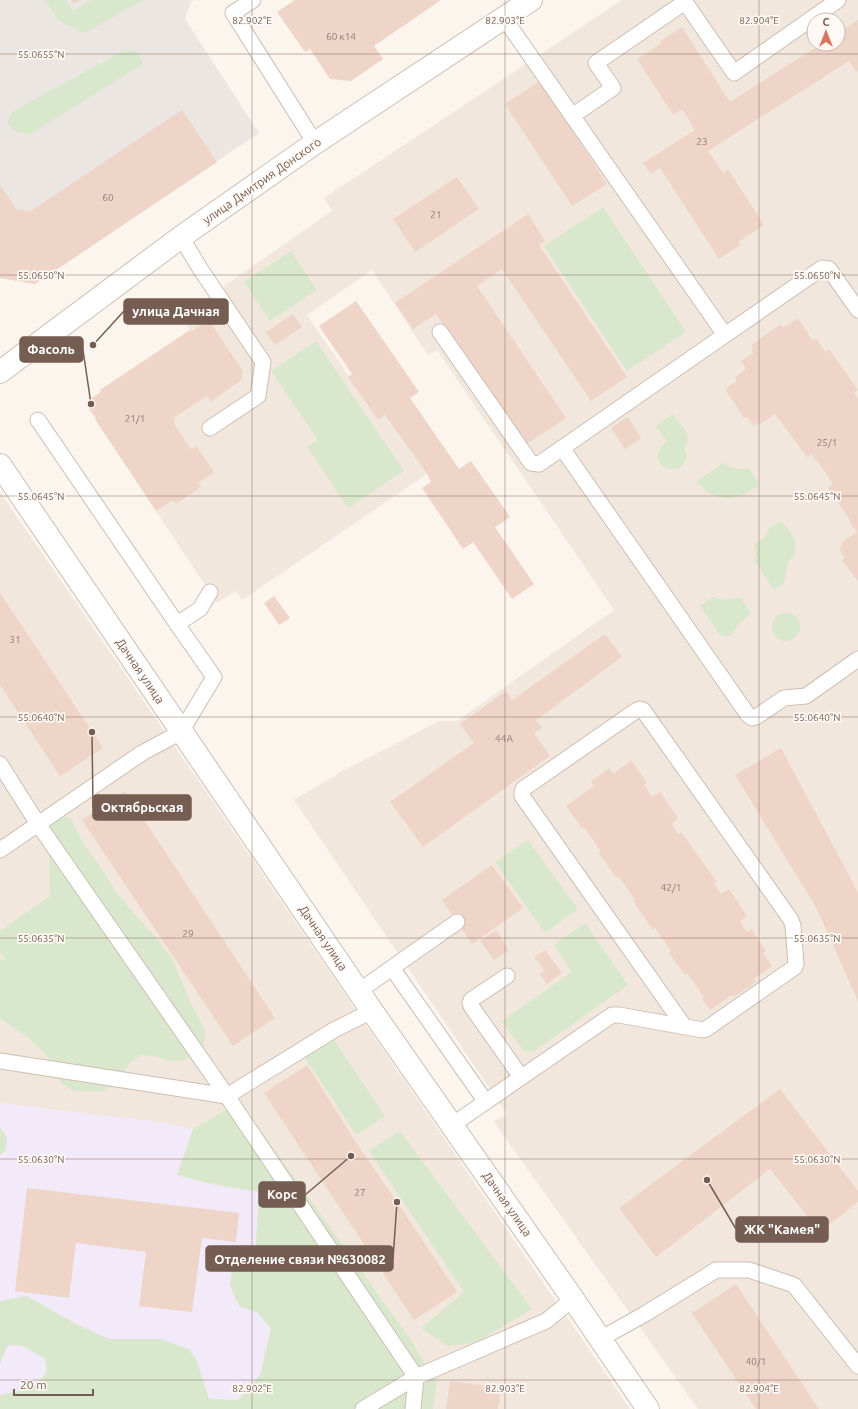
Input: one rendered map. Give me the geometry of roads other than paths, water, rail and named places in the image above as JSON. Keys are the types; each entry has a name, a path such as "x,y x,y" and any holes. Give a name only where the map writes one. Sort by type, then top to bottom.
{"street":[{"name":"улица Дмитрия Донского","path":"0,372 181,237 316,143 531,0"},
{"name":"Дачная улица","path":"0,465 372,1011 648,1409"}],"lane":[{"path":"253,0 233,13 316,143"},
{"path":"572,116 612,88 596,63 685,2 734,73 838,0"},
{"path":"504,18 725,335"},
{"path":"181,237 201,270 263,362 258,396 210,428"},
{"path":"440,332 531,463 539,464 822,268 829,269 858,310"},
{"path":"0,850 142,753 181,732 214,677 38,420"},
{"path":"562,448 748,715 752,718 756,717 784,698 806,696 858,660"},
{"path":"178,624 200,609 210,592"},
{"path":"452,1126 612,1015 703,1030 710,1028 793,970 796,964 793,926 791,920 643,710 640,709 523,789 522,796 684,1026"},
{"path":"0,764 38,824 227,1096 416,1376 413,1409"},
{"path":"359,991 457,922"},
{"path":"392,968 486,1102"},
{"path":"506,976 472,1000 470,1003 521,1077"},
{"path":"0,1061 227,1096 334,1030 372,1011"},
{"path":"600,1339 645,1314 716,1270 749,1270 794,1285 858,1366"},
{"path":"363,1409 416,1376 546,1321 573,1299"}],"place":[{"name":"улица Дачная","path":"93,345"},
{"name":"Фасоль","path":"91,404"},
{"name":"Октябрьская","path":"92,732"},
{"name":"Корс","path":"351,1156"},
{"name":"ЖК \"Камея\"","path":"707,1180"},
{"name":"Отделение связи №630082","path":"397,1202"}]}
